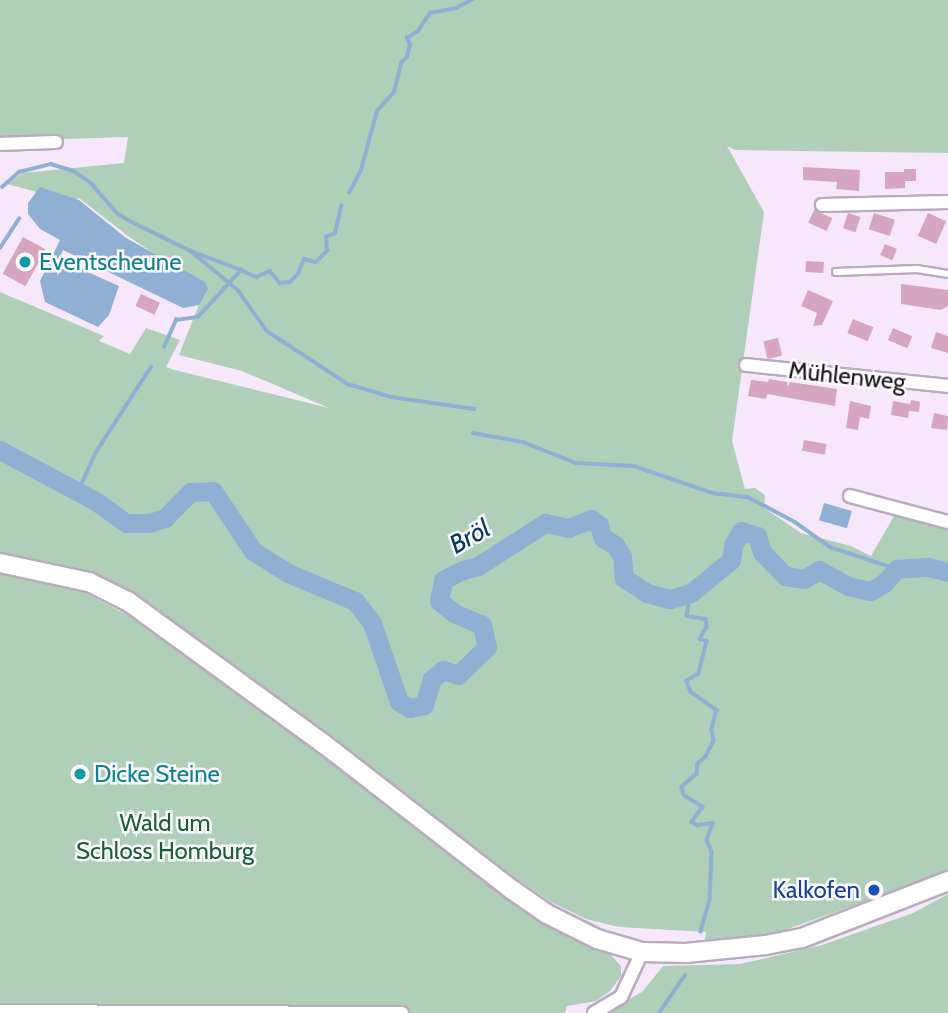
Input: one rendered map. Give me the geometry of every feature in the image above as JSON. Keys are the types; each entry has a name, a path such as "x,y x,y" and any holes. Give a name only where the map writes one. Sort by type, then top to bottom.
{"main road":[{"path":"0,563 89,582 130,602 223,668 547,914 597,939 642,952 729,950 802,938 948,881"}],"street":[{"path":"0,144 56,142"},
{"path":"822,205 948,202"},
{"name":"Mühlenweg","path":"746,365 948,386"},
{"path":"850,496 948,522"},
{"path":"594,1013 621,997 642,952"},
{"path":"0,1012 402,1013"}],"lane":[{"path":"836,272 917,269 948,274"}],"green space":[{"path":"0,0 948,0 948,153 735,150 727,146 764,212 732,441 745,489 755,488 765,495 764,508 801,533 851,546 871,556 897,511 948,529 948,872 765,937 704,944 706,932 619,927 586,919 551,902 490,860 168,616 172,624 0,555 0,292 104,336 99,341 130,354 146,328 180,340 166,367 171,369 329,408 242,371 179,355 205,289 128,236 79,198 70,201 7,184 23,173 124,163 128,137 0,141"},
{"name":"Wald um Schloss Homburg","path":"0,571 81,591 173,639 546,923 611,955 621,966 621,976 610,991 596,1001 567,1006 565,1013 243,1013 235,1004 0,1005"},
{"path":"948,894 948,1013 604,1013 642,992 663,966 740,964 822,945 913,913"}],"water":[{"path":"40,187 79,200 126,238 205,282 208,289 199,305 183,308 63,250 59,259 119,286 109,315 98,327 45,302 40,281 60,240 40,229 28,214 28,203"},
{"path":"824,503 852,511 847,528 819,520"}],"building":[{"path":"803,167 860,170 859,191 836,189 837,182 803,180"},
{"path":"904,169 916,169 916,181 905,181 905,188 885,189 885,172 904,172"},
{"path":"814,210 832,218 827,231 808,223"},
{"path":"848,213 860,217 855,232 843,228"},
{"path":"874,213 895,220 890,236 869,229"},
{"path":"928,213 946,221 936,244 918,236"},
{"name":"Eventscheune","path":"23,237 46,250 25,286 3,274"},
{"path":"885,244 897,249 892,260 880,255"},
{"path":"806,261 824,262 823,273 805,272"},
{"path":"901,284 948,290 948,306 941,310 901,304"},
{"path":"808,290 833,301 822,325 813,326 817,313 801,306"},
{"path":"141,294 160,303 155,315 136,306"},
{"path":"853,319 873,327 868,341 847,333"},
{"path":"893,328 912,336 907,348 888,340"},
{"path":"936,332 948,336 948,353 931,348"},
{"path":"778,338 782,356 767,359 763,341"},
{"path":"769,379 787,382 788,387 790,382 837,389 835,406 767,394 766,399 748,396 751,380 768,382"},
{"path":"911,400 920,402 919,412 909,411 908,418 891,415 893,401 910,404"},
{"path":"850,401 871,406 869,419 860,417 858,430 846,428"},
{"path":"934,413 948,416 947,430 931,428"},
{"path":"804,440 827,444 825,455 802,451"}],"waterway":[{"path":"349,193 361,170 377,111 394,92 401,63 407,57 410,45 407,38 418,31 430,13 456,8 472,0"},
{"path":"2,187 19,172 51,164 74,171 91,183 117,213 128,220 191,251 241,270"},
{"path":"164,347 176,320 198,317 241,270 256,277 270,271 280,283 290,282 298,274 304,259 316,262 327,251 326,237 335,233 341,206"},
{"path":"0,248 19,219"},
{"path":"191,251 238,290 267,331 348,384 391,397 474,409"},
{"path":"78,492 96,452 151,367"},
{"path":"473,433 523,442 576,463 634,466 713,493 748,497 795,522 830,547 897,569"},
{"name":"Bröl","path":"0,450 97,502 126,523 149,523 165,518 190,492 213,491 253,551 288,573 355,601 372,623 399,702 410,708 424,705 432,679 443,670 458,675 487,647 482,625 454,613 439,601 443,580 478,566 545,523 568,528 591,519 599,525 603,538 615,545 622,556 624,578 647,593 670,599 691,593 731,560 733,545 741,531 757,536 762,552 785,576 804,579 819,570 848,586 870,591 883,584 897,569 928,567 948,572"},
{"path":"691,593 687,616 706,619 707,627 700,639 707,641 699,674 687,681 691,692 717,710 712,729 714,741 706,757 698,764 697,774 682,787 684,795 703,807 692,822 697,825 713,823 707,840 712,852 710,900 701,932"},
{"path":"659,1013 685,975"}],"place":[{"name":"Eventscheune","path":"25,262"},
{"name":"Dicke Steine","path":"80,774"},
{"name":"Kalkofen","path":"874,890"}]}
